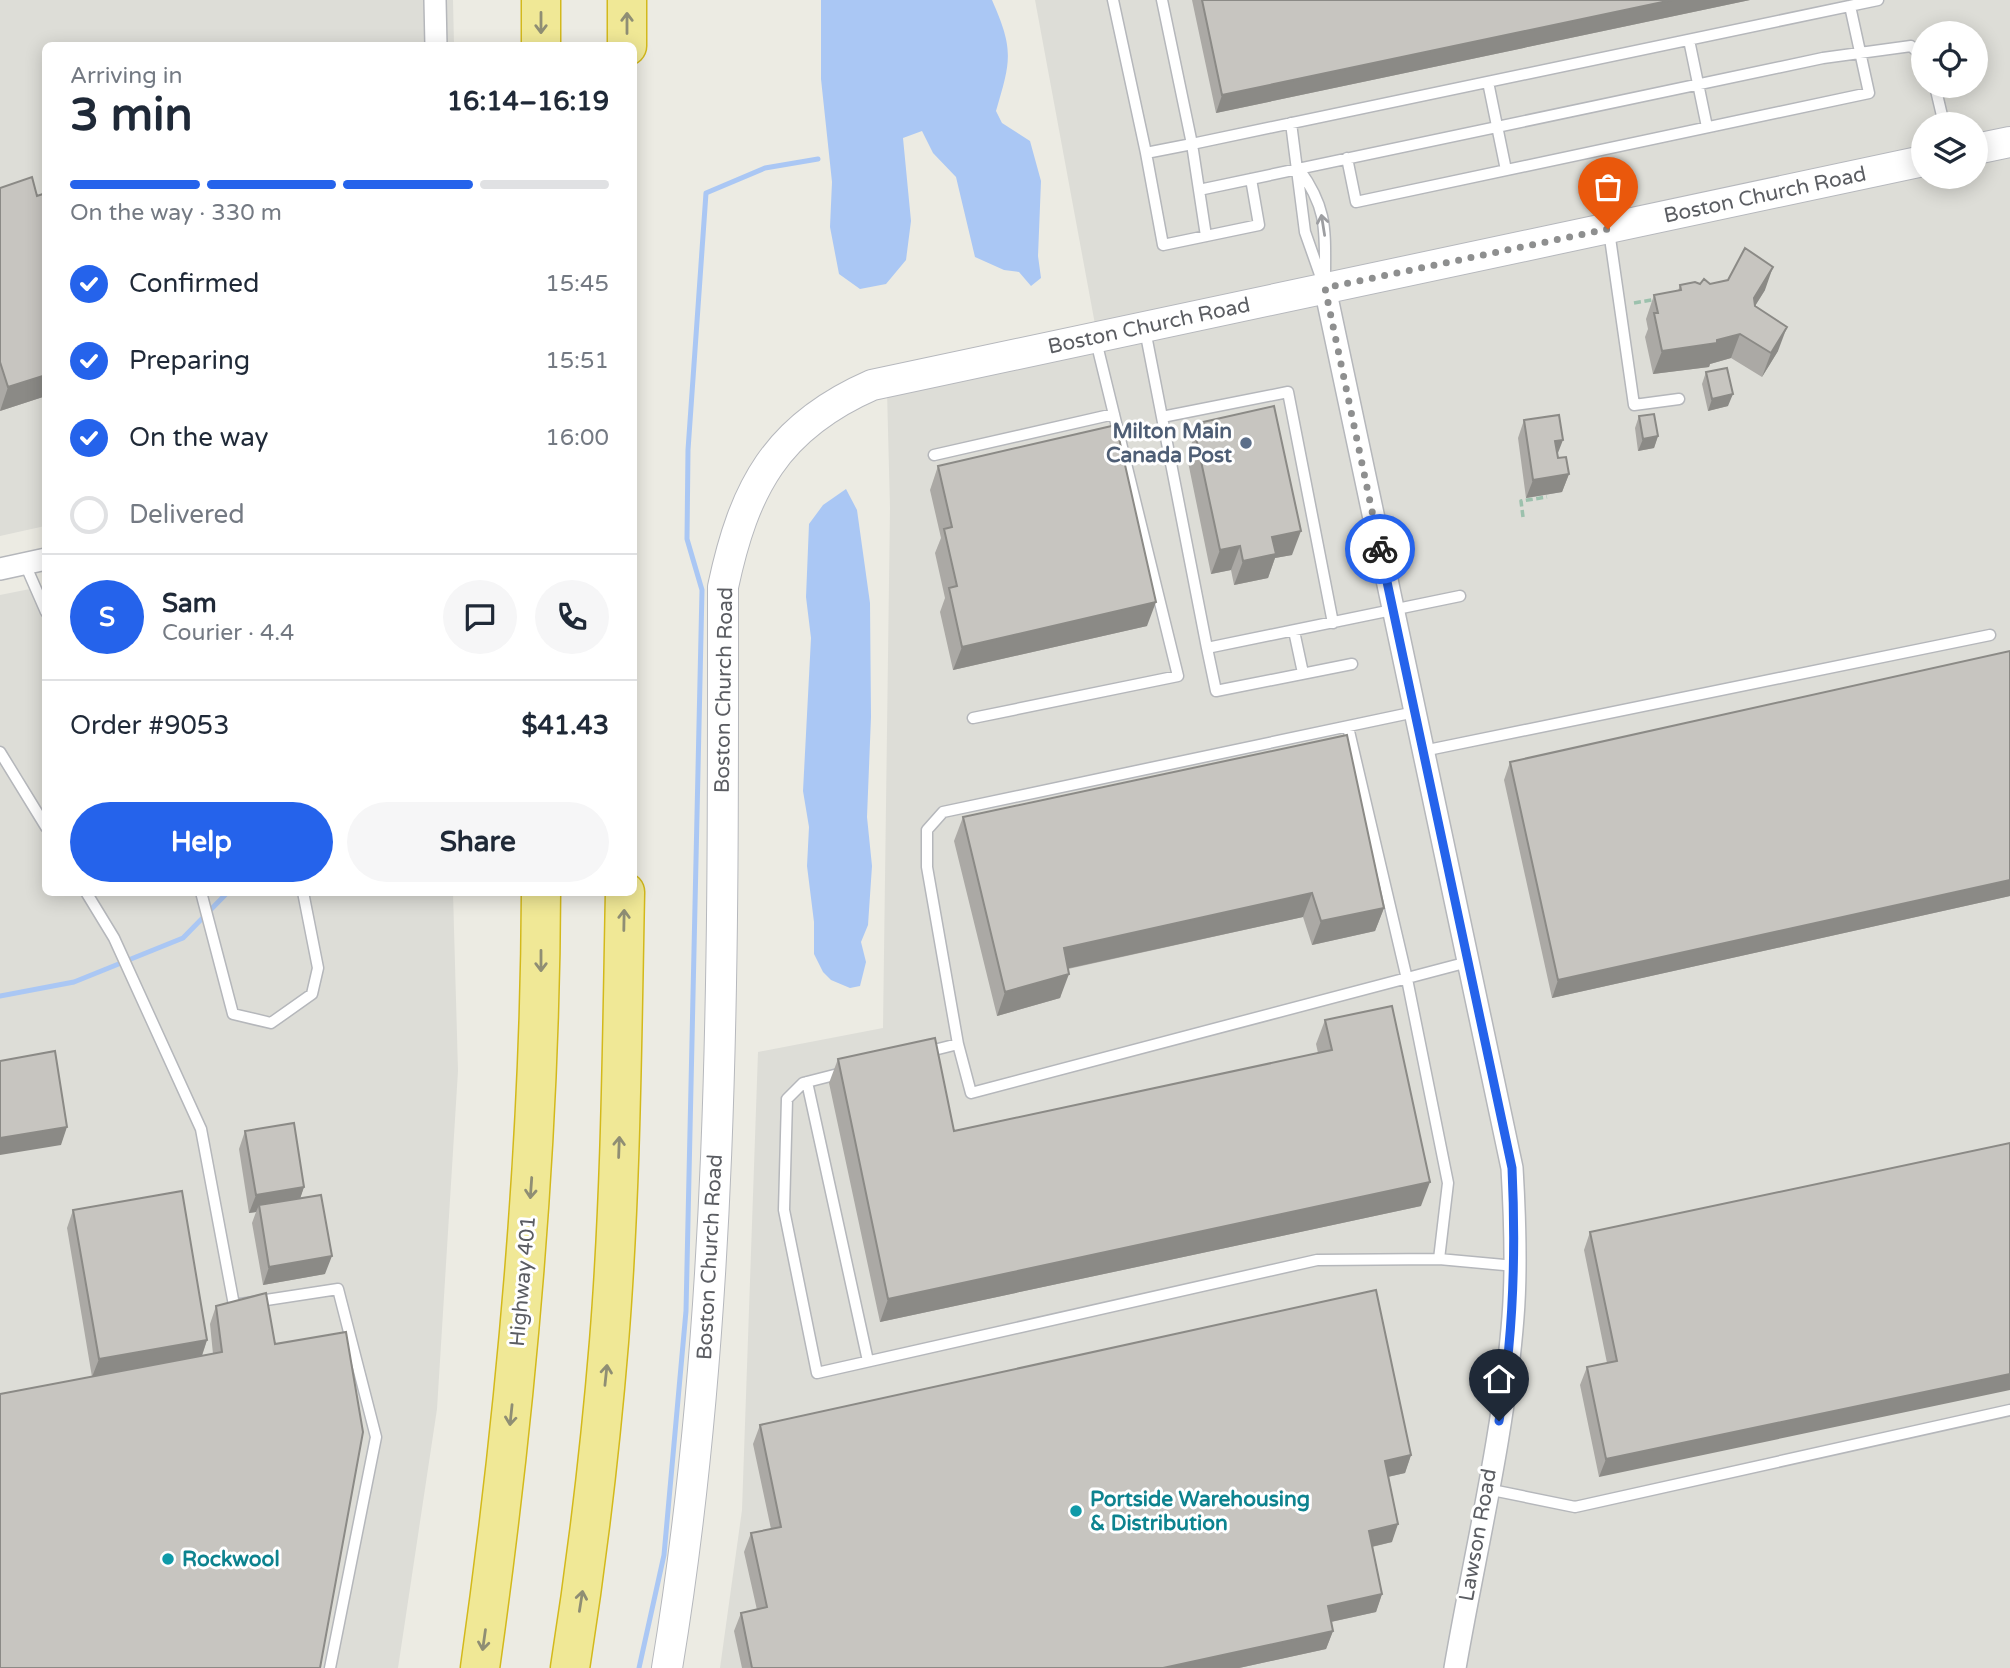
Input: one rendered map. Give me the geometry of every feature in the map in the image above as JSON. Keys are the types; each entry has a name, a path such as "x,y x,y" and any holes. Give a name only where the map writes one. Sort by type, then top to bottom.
{"highway":[{"path":"541,0 541,42"},
{"path":"627,0 627,42"},
{"name":"Highway 401","path":"480,1668 496,1555 520,1328 540,1041 541,896"},
{"path":"570,1668 587,1562 609,1342 619,1142 625,896"}],"street":[{"path":"435,0 436,42"},
{"path":"1988,147 2010,142"},
{"name":"Boston Church Road","path":"667,1668 680,1591 708,1335 723,1003 723,587 734,537 748,499 769,462 791,435 841,398 872,385 1911,164"},
{"name":"Lawson Road","path":"1325,288 1512,1168 1515,1266 1513,1317 1487,1489 1455,1668"},
{"path":"0,569 35,562"}],"lane":[{"path":"1113,0 1163,245 1259,225 1251,179"},
{"path":"1162,0 1192,144 1206,236"},
{"path":"1146,153 1878,0"},
{"path":"1347,158 1356,202 1869,93 1850,6"},
{"path":"1689,40 1707,127"},
{"path":"1199,190 1698,84 1911,46"},
{"path":"1488,82 1506,170"},
{"path":"1291,123 1305,232 1325,288"},
{"path":"1298,169 1317,194 1325,231 1325,288"},
{"path":"1608,229 1634,405 1679,399"},
{"path":"1145,327 1216,691 1352,664"},
{"path":"973,718 1178,676 1096,337"},
{"path":"1162,417 1287,392 1333,623"},
{"path":"934,455 1114,414"},
{"path":"35,562 42,594"},
{"path":"1207,648 1460,596"},
{"path":"1294,631 1303,673"},
{"path":"1423,751 1990,635"},
{"path":"1415,712 943,812 927,830 927,867 958,1044 971,1093 1468,962"},
{"path":"1348,727 1407,979 1448,1183 1439,1259"},
{"path":"0,752 42,820"},
{"path":"88,896 114,938 201,1129 234,1305 338,1289 376,1437 330,1668"},
{"path":"202,896 233,1014 271,1023 312,994 318,968 304,896"},
{"path":"908,1057 958,1044"},
{"path":"857,1069 807,1082 794,1090 787,1099 784,1210 817,1373 1317,1260 1439,1259 1515,1266"},
{"path":"807,1082 868,1361"},
{"path":"1487,1489 1575,1507 2010,1410"}],"path":[{"path":"1620,306 1658,299"},
{"path":"1523,517 1521,502 1547,497"}],"shaded area":[{"path":"0,0 453,0 454,42 42,42 42,527 0,536"},
{"path":"1035,0 2010,0 2010,1668 720,1668 742,1510 758,1052 883,1028 890,508 887,391 1099,346"},
{"name":"Rockwool","path":"42,587 42,896 453,896 458,1071 437,1409 398,1668 0,1668 0,595"}],"water":[{"path":"821,0 992,0 1004,31 1008,55 996,111 1002,123 1030,141 1041,181 1038,256 1041,278 1031,286 1019,272 1004,270 975,257 956,177 933,153 922,131 903,138 911,221 906,260 886,284 860,289 839,274 830,227 832,182 821,79"},
{"path":"846,489 857,510 870,603 871,717 867,817 872,866 868,925 861,942 866,962 860,986 850,988 831,980 823,972 814,954 814,922 807,866 809,827 803,791 811,638 806,597 809,524 823,505"}],"building":[{"path":"1202,0 1672,0 1222,95"},
{"path":"32,177 37,196 42,194 42,376 8,387 0,362 0,188"},
{"path":"1745,248 1773,267 1754,298 1755,306 1787,327 1771,353 1740,334 1717,340 1717,343 1662,351 1654,313 1658,313 1654,295 1681,290 1680,285 1695,282 1700,284 1704,279 1710,284 1728,280"},
{"path":"1727,368 1733,394 1712,399 1706,372"},
{"path":"1274,406 1301,531 1272,537 1276,554 1243,561 1240,546 1220,550 1195,433 1205,431 1203,422"},
{"path":"1654,414 1658,436 1643,439 1639,416"},
{"path":"1559,415 1563,440 1555,441 1558,458 1566,457 1569,474 1533,480 1524,420"},
{"path":"1116,425 1156,602 962,647 949,588 957,586 944,529 952,527 938,466"},
{"path":"2010,651 2010,880 1558,980 1510,762"},
{"path":"1347,735 1384,908 1321,921 1312,893 1064,948 1069,974 1005,992 963,817"},
{"path":"1392,1006 1430,1182 888,1299 838,1059 935,1038 954,1131 1332,1050 1325,1020"},
{"path":"55,1051 67,1127 0,1138 0,1061"},
{"path":"294,1123 304,1187 256,1195 245,1131"},
{"path":"2010,1143 2010,1374 1606,1459 1587,1367 1617,1361 1590,1232"},
{"path":"182,1191 207,1340 99,1359 73,1210"},
{"path":"321,1195 332,1256 269,1267 259,1205"},
{"name":"Portside Warehousing & Distribution","path":"1376,1290 1411,1455 1385,1461 1398,1524 1369,1531 1382,1594 1328,1606 1333,1631 1163,1668 752,1668 741,1613 767,1607 751,1533 781,1527 760,1425"},
{"name":"Rockwool","path":"266,1293 275,1344 346,1332 363,1432 320,1668 0,1668 0,1394 222,1352 216,1306"}],"waterway":[{"path":"639,1668 664,1555 686,1311 702,590 687,539 688,450 706,193 765,168 818,159"},
{"path":"0,996 74,982 183,938 224,896"}],"way so far":[{"path":"1380,549 1325,288 1608,229"}],"place":[{"name":"Milton Main Canada Post","path":"1246,443"},
{"name":"Portside Warehousing & Distribution","path":"1076,1511"},
{"name":"Rockwool","path":"168,1559"}],"route":[{"path":"1380,549 1512,1168 1515,1224 1513,1317 1499,1421"}]}
